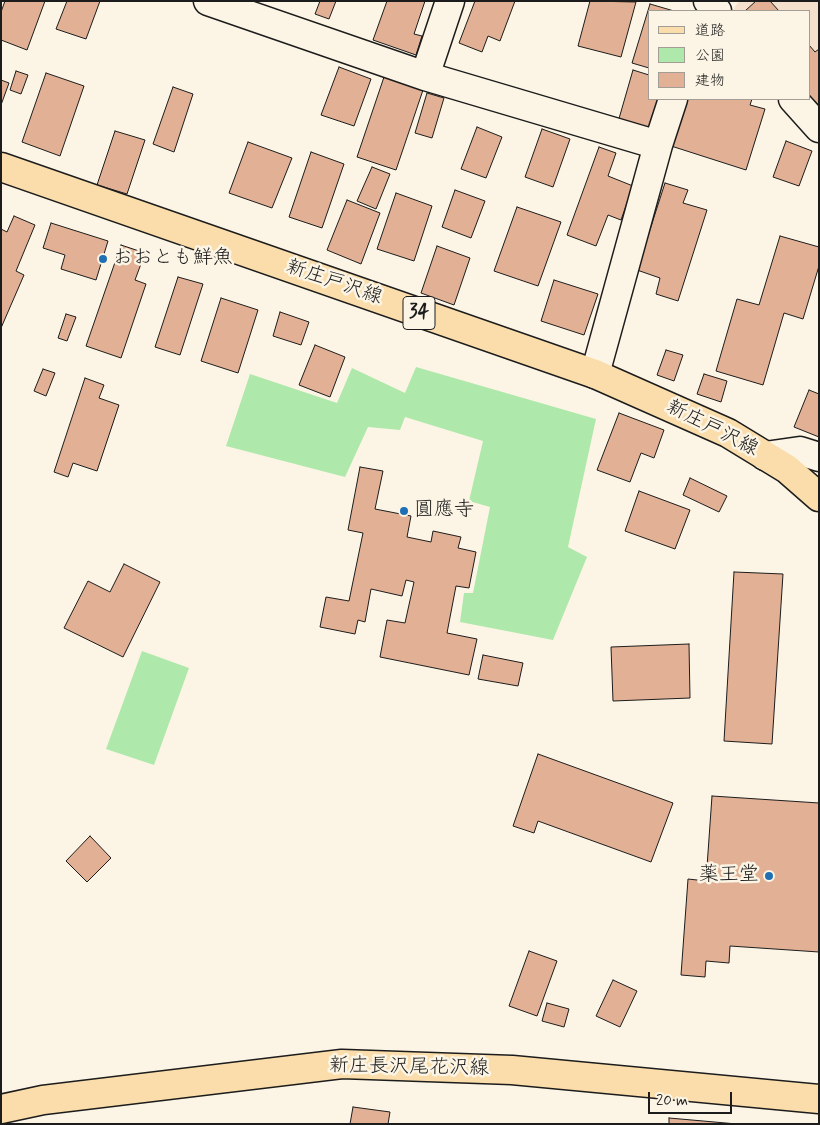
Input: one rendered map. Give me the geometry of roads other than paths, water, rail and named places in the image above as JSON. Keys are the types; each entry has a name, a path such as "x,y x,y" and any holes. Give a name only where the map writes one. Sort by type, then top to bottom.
{"main road":[{"name":"新庄戸沢線","path":"1,167 595,374 728,433 787,469 819,497"},
{"name":"新庄長沢尾花沢線","path":"1,1109 43,1100 342,1064 512,1070 819,1099"}],"street":[{"path":"208,1 425,76 658,146"},
{"path":"425,76 450,1"},
{"path":"706,1 715,10"},
{"path":"595,374 658,146 673,100"},
{"path":"794,100 819,128"},
{"path":"765,456 800,451 819,457"}],"place":[{"name":"おおとも鮮魚","path":"103,259"},
{"name":"圓應寺","path":"404,511"},
{"name":"薬王堂","path":"769,876"}]}
